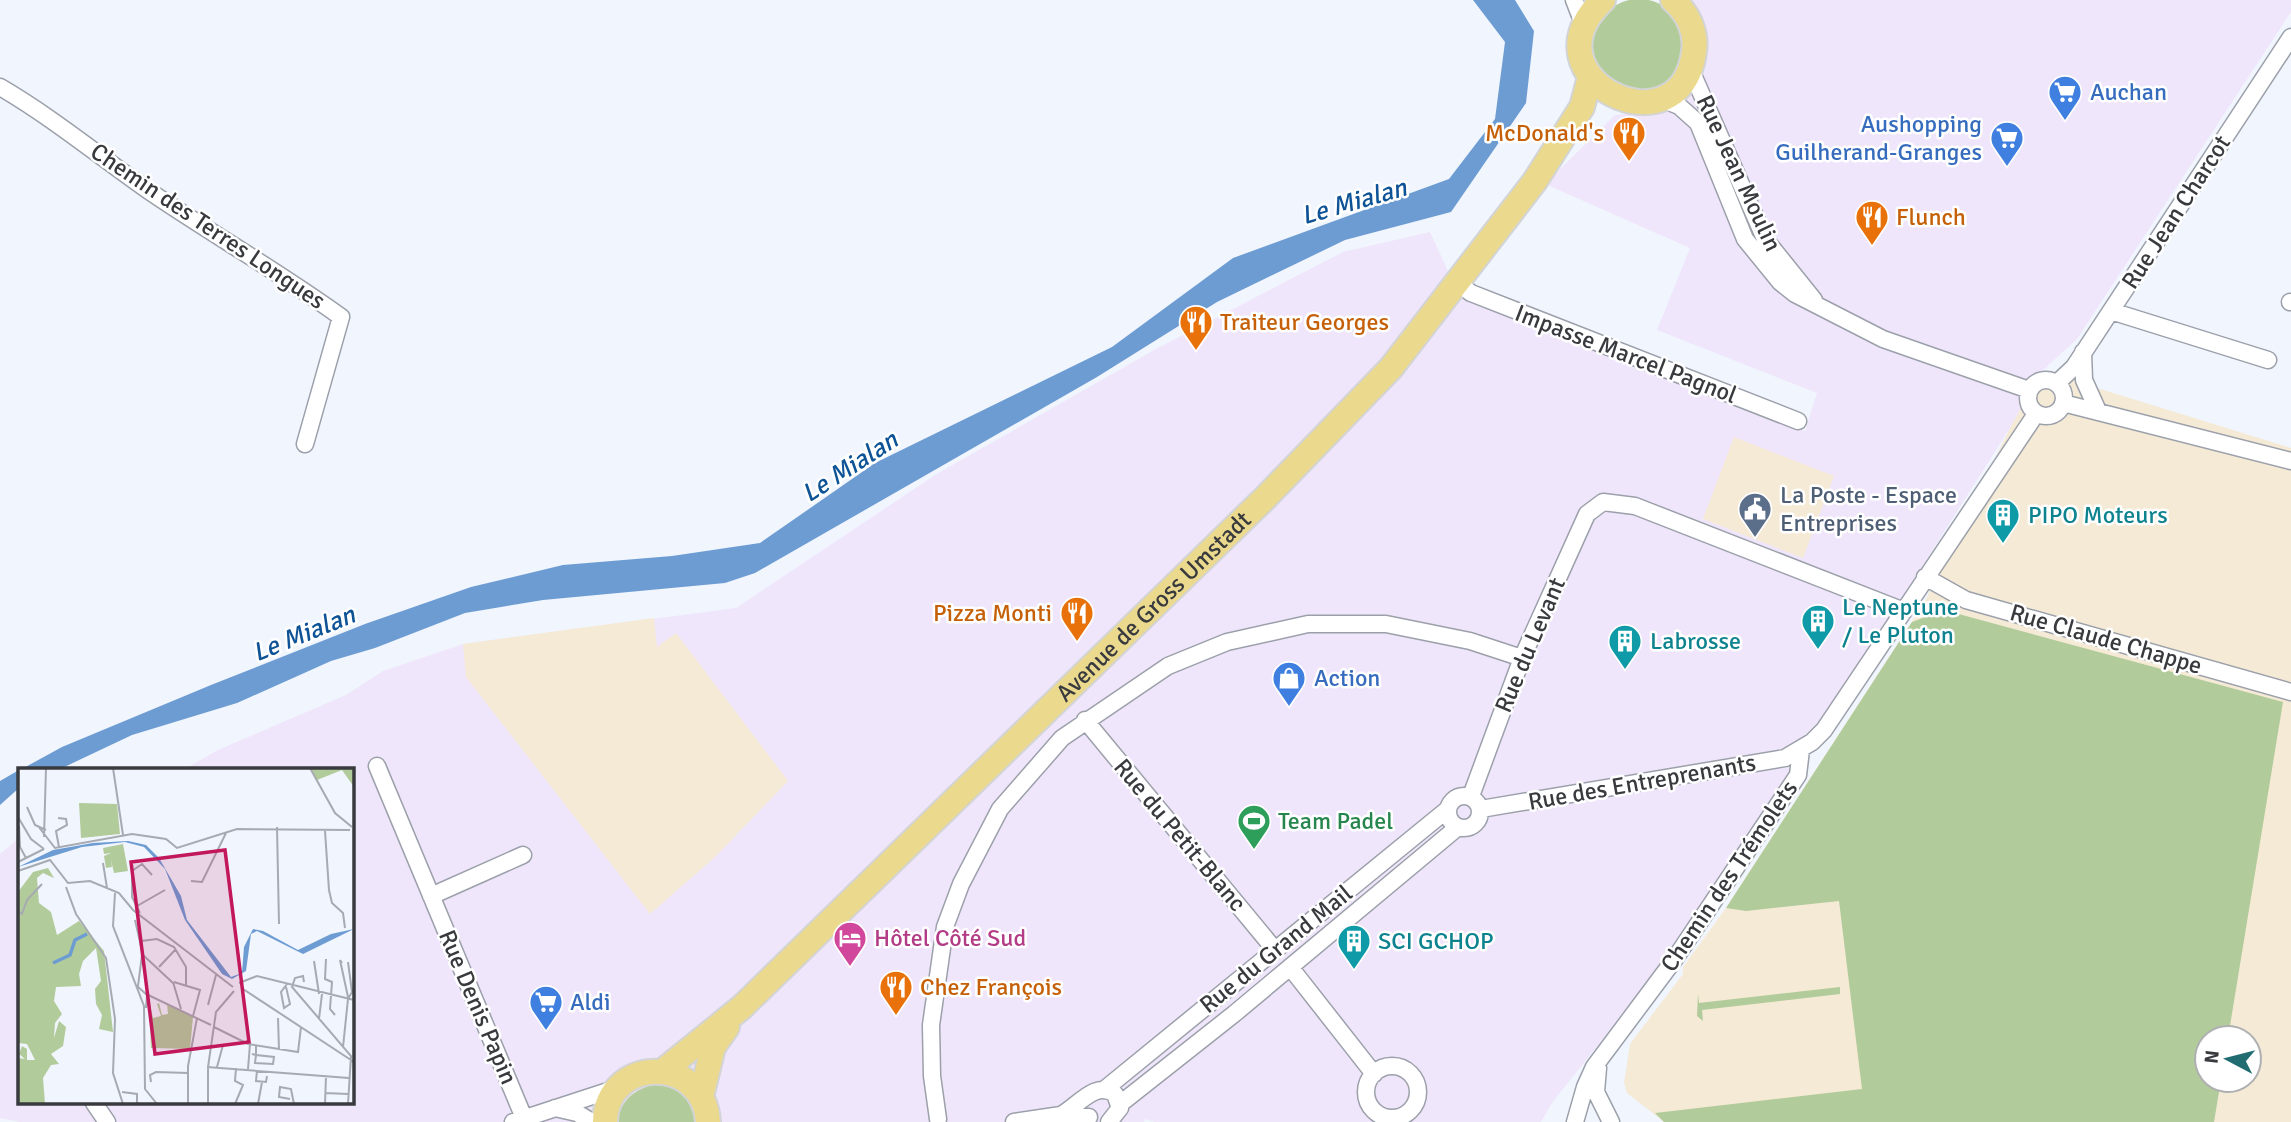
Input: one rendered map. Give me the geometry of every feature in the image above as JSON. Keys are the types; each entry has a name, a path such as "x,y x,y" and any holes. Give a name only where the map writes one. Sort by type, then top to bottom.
{"main road":[{"path":"1603,0 1584,26 1581,47 1591,77 1603,91 1619,99 1640,103 1659,98 1680,84 1690,68 1695,39 1683,5"},
{"name":"Avenue de Gross Umstadt","path":"663,1071 742,1007 1266,497 1391,368 1535,181 1582,107 1591,77"},
{"name":"Avenue de Gross Umstadt","path":"1535,181 1568,149 1593,117 1619,99"},
{"name":"Avenue de Gross Umstadt","path":"709,1113 713,1047 742,1007"},
{"path":"605,1122 610,1100 619,1087 639,1074 663,1071 685,1080 709,1113"}],"street":[{"path":"1574,0 1584,26"},
{"name":"Rue Jean Charcot","path":"2057,383 2083,352 2284,60 2291,37"},
{"name":"Rue Jean Moulin","path":"1690,68 1765,239 1820,307"},
{"name":"Chemin des Terres Longues","path":"0,88 55,121 150,191 284,275 341,317 306,444"},
{"name":"Rue Jean Moulin","path":"1659,98 1688,111 1698,123 1745,239 1763,264 1796,294 1882,339 2029,390"},
{"name":"Impasse Marcel Pagnol","path":"1456,282 1471,293 1798,421"},
{"path":"2111,311 2268,360"},
{"path":"2083,352 2084,380 2098,411"},
{"path":"2038,381 2057,383 2064,396 2063,403 2052,415 2036,414 2028,403 2029,390 2038,381"},
{"path":"2063,403 2291,461"},
{"name":"Chemin des Trémolets","path":"1575,1122 1588,1076 1674,960 1798,775 1801,750 1824,730 2036,414"},
{"name":"Rue du Levant","path":"1476,803 1522,658 1587,514 1603,502 1635,506 1904,611"},
{"name":"Rue Claude Chappe","path":"1925,577 1966,600 2291,692"},
{"path":"938,1121 932,1076 931,1026 945,927 961,884 1000,809 1062,738 1168,666 1227,642 1308,624 1386,624 1470,641 1522,658"},
{"name":"Rue du Petit-Blanc","path":"1085,720 1275,950 1289,951 1293,957 1290,967"},
{"name":"Rue des Entreprenants","path":"1476,803 1785,758 1801,750"},
{"name":"Rue Denis Papin","path":"377,766 519,1120"},
{"path":"1459,796 1476,803 1476,823 1471,827 1458,827 1450,820 1448,809 1459,796"},
{"name":"Rue du Grand Mail","path":"1061,1115 1086,1099 1093,1091 1105,1088 1448,809"},
{"name":"Rue du Grand Mail","path":"1109,1122 1120,1106 1458,827"},
{"path":"431,896 523,855"},
{"path":"1290,967 1374,1074"},
{"path":"1600,1059 1596,1092 1611,1122"},
{"path":"519,1120 619,1087"},
{"path":"1105,1088 1115,1094 1132,1122"},
{"path":"1014,1122 1061,1115 1092,1120 1086,1099"},
{"path":"95,1104 107,1122"},
{"path":"553,1108 577,1113 592,1122"}],"shaded area":[{"path":"1687,0 2291,0 2291,12 2077,339 2042,371 2010,428 1780,790 1666,959 1552,1103 1541,1122 1155,1122 1145,1119 1144,1122 20,1122 0,1118 0,854 18,839 18,1104 354,1104 354,768 186,768 218,750 346,695 383,671 463,644 736,608 935,475 1156,349 1343,252 1430,232 1459,295 1647,366 1805,431 1817,393 1657,330 1690,248 1545,184 1615,115 1655,111 1701,75 1705,43"},
{"path":"2042,371 2291,448 2291,1122 1664,1122 1627,1093 1624,1083 1630,1044 1683,974 1683,967 1726,908 1924,603 2010,428"},
{"path":"1734,437 1834,476 1803,558 1703,519"},
{"path":"654,618 657,647 676,633 788,781 715,857 650,914 466,677 463,644"}],"green space":[{"path":"1639,-1 1665,7 1677,19 1685,45 1677,71 1665,83 1639,91 1613,83 1601,71 1593,45 1601,19 1613,7"},
{"path":"1955,613 2283,702 2230,1024 2193,1024 2193,1094 2219,1094 2214,1122 1664,1122 1655,1113 1862,1089 1839,901 1746,911 1726,908 1912,622 1933,614"},
{"path":"1840,987 1840,994 1702,1010 1703,1021 1697,1016 1698,994 1699,1003"},
{"path":"669,1083 689,1095 697,1122 617,1122 624,1104 635,1092"}],"water":[{"name":"Le Mialan","path":"1473,0 1515,0 1534,31 1526,103 1451,212 1345,240 1217,302 1097,377 755,573 725,583 543,600 465,613 375,648 331,661 237,703 132,735 62,768 24,768 62,747 211,685 365,624 471,587 563,565 672,556 760,543 875,463 1112,347 1233,258 1449,179 1495,119 1505,42"},
{"path":"18,771 18,789 0,805 0,781"}],"place":[{"name":"Auchan","path":"2065,122"},
{"name":"McDonald's","path":"1629,163"},
{"name":"Aushopping Guilherand-Granges","path":"2007,168"},
{"name":"Flunch","path":"1872,247"},
{"name":"Traiteur Georges","path":"1196,352"},
{"name":"La Poste - Espace Entreprises","path":"1755,539"},
{"name":"PIPO Moteurs","path":"2003,545"},
{"name":"Pizza Monti","path":"1077,643"},
{"name":"Le Neptune / Le Pluton","path":"1818,651"},
{"name":"Labrosse","path":"1625,671"},
{"name":"Action","path":"1289,708"},
{"name":"Team Padel","path":"1254,851"},
{"name":"Hôtel Côté Sud","path":"850,968"},
{"name":"SCI GCHOP","path":"1354,971"},
{"name":"Chez François","path":"896,1017"},
{"name":"Aldi","path":"546,1032"}]}
